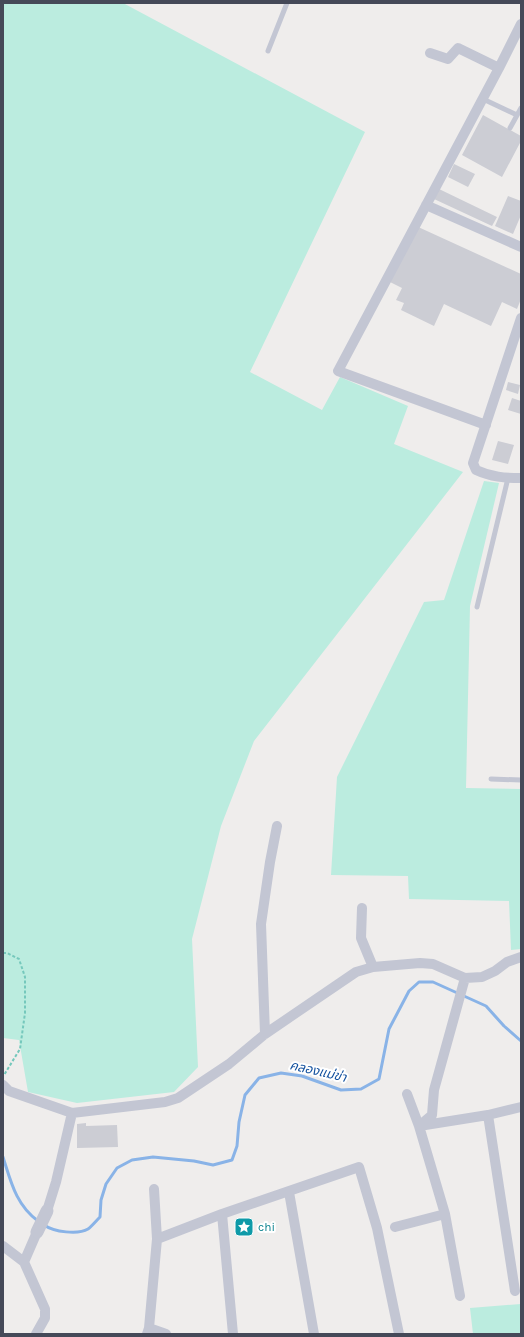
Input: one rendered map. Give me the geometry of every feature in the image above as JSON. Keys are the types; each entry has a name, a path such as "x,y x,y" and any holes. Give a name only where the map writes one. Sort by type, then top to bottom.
{"street":[{"path":"486,425 338,371 521,24"},
{"path":"430,53 448,59 456,49 459,48 499,68"},
{"path":"426,205 521,246"},
{"path":"521,318 473,463 476,470 487,475 521,478"},
{"path":"265,1034 261,924 277,826"},
{"path":"362,908 361,938 373,968"},
{"path":"3,1085 9,1091 72,1113 165,1102 178,1098 229,1064 265,1034 356,972 373,968 420,962 433,964 464,983 482,977 507,962 521,957"},
{"path":"419,1126 432,1115 434,1090 464,983"},
{"path":"407,1094 419,1126 444,1214 460,1296"},
{"path":"419,1126 488,1115 521,1107"},
{"path":"24,1262 47,1211 56,1182 72,1113"},
{"path":"488,1115 515,1291"},
{"path":"157,1239 222,1214 359,1167 377,1228 399,1334"},
{"path":"154,1189 157,1239 148,1331 166,1334"},
{"path":"289,1192 314,1334"},
{"path":"222,1214 233,1334"},
{"path":"395,1227 444,1214"},
{"path":"3,1246 24,1262 45,1309 46,1318 36,1334"}],"lane":[{"path":"268,51 287,3"},
{"path":"483,98 517,116"},
{"path":"510,128 521,108"},
{"path":"478,607 508,478"},
{"path":"490,779 521,780"}],"path":[{"path":"3,954 8,953 19,959 25,977 25,1013 20,1049 3,1076"}],"green space":[{"path":"3,3 123,3 365,132 250,372 322,410 340,377 408,406 394,444 463,472 254,741 221,826 192,939 198,1067 174,1092 77,1103 28,1092 19,1040 3,1038"},
{"path":"484,481 499,483 470,606 466,788 521,789 521,949 511,950 509,901 409,899 408,876 331,875 337,777 424,602 444,600"},
{"path":"521,1304 521,1334 473,1334 470,1308"}],"building":[{"path":"483,115 521,136 521,141 502,177 462,155"},
{"path":"454,164 475,174 468,187 448,177"},
{"path":"439,189 497,217 492,226 434,199"},
{"path":"508,196 521,201 521,215 513,234 495,226"},
{"path":"416,226 521,274 521,299 517,309 502,302 491,326 444,304 434,326 401,310 404,303 396,300 402,288 390,282"},
{"path":"508,382 520,385 518,394 506,390"},
{"path":"512,398 521,401 521,414 508,410"},
{"path":"498,441 514,445 508,464 492,460"},
{"path":"86,1123 86,1126 117,1125 118,1147 77,1148 77,1124"}],"waterway":[{"name":"คลองแม่ข่า","path":"44,1225 66,1232 78,1232 88,1229 100,1217 101,1200 106,1184 117,1168 132,1160 153,1157 194,1161 213,1165 232,1160 237,1146 239,1122 245,1095 259,1078 281,1073 302,1076 341,1090 361,1089 379,1079 389,1029 409,991 419,982 433,982 486,1006 504,1026 521,1041"},
{"name":"คลองแม่ข่า","path":"3,1157 19,1200 24,1208 38,1221"}],"place":[{"name":"chi","path":"244,1227"}]}
